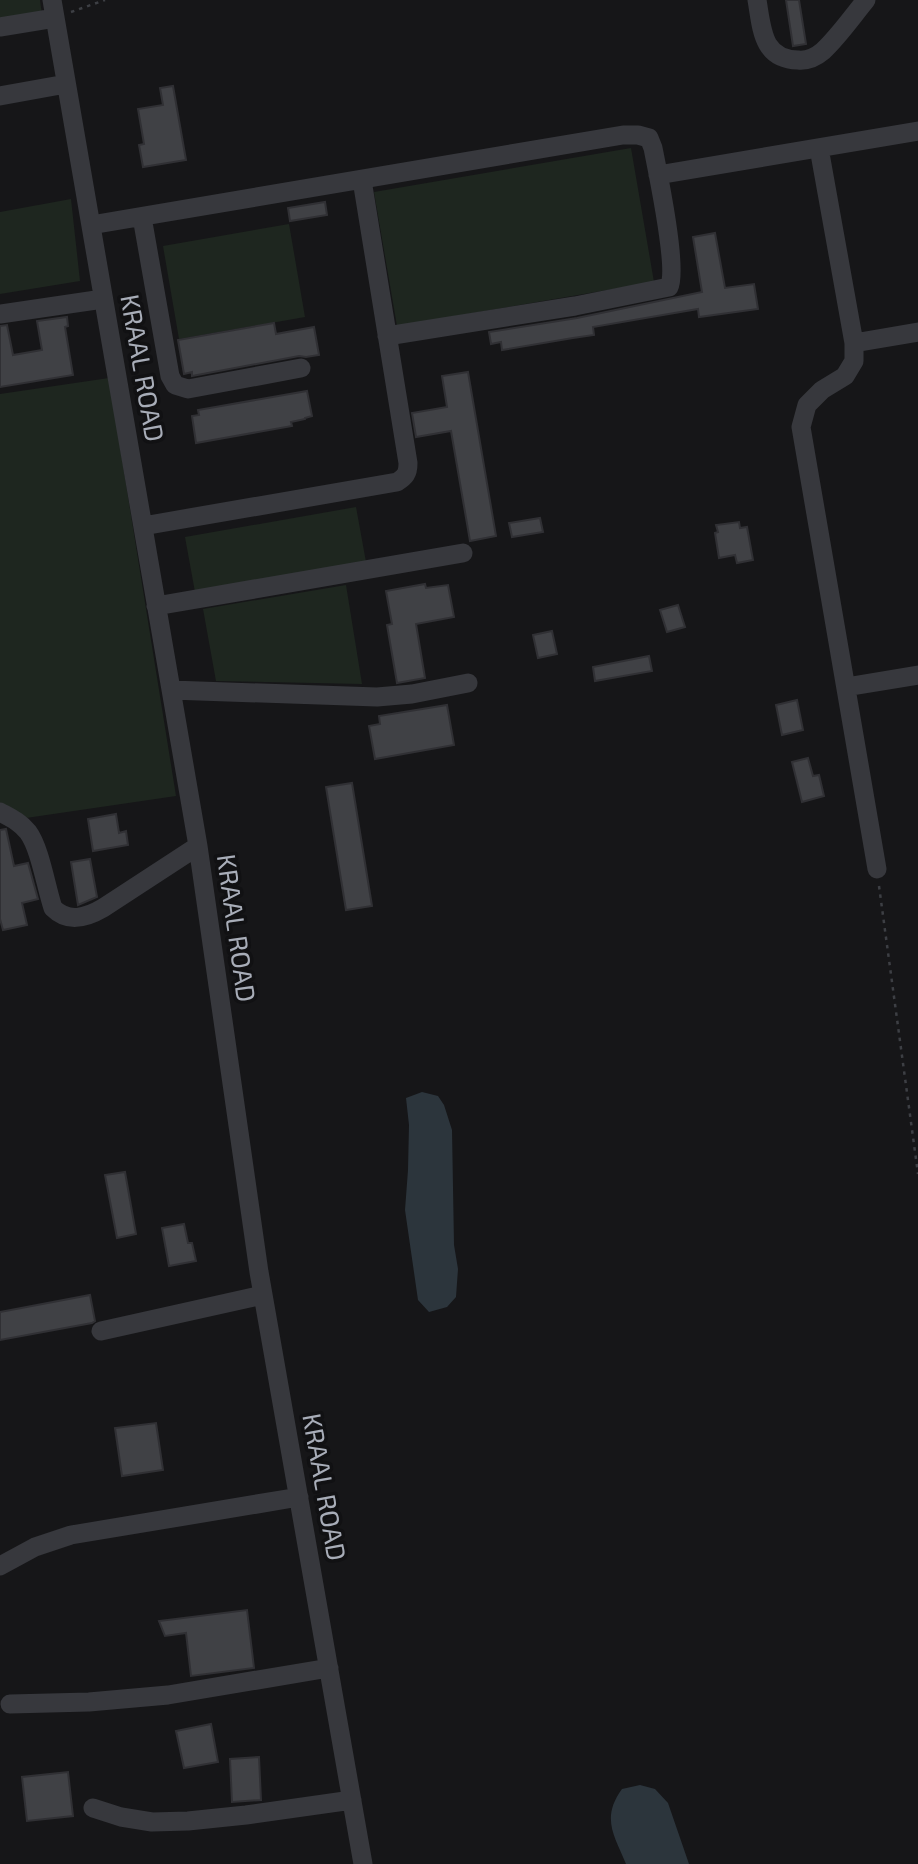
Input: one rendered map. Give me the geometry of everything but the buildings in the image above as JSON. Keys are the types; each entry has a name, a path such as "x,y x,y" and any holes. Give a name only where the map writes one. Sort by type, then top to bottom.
{"street":[{"path":"757,0 763,33 774,55 786,60 807,61 822,52 866,0"},
{"path":"0,27 53,9"},
{"name":"KRAAL ROAD","path":"53,9 198,846 263,1294 363,1864"},
{"path":"0,96 66,84"},
{"path":"658,174 918,131"},
{"path":"90,225 623,135 649,138 658,174 673,272 669,287 575,306 387,335"},
{"path":"820,148 854,343 854,361 845,376 822,390 807,405 801,427 877,869"},
{"path":"142,526 397,482 405,477 408,463 362,180"},
{"path":"142,217 170,376 175,385 188,389 301,368"},
{"path":"0,314 103,299"},
{"path":"854,343 918,332"},
{"path":"156,606 463,553"},
{"path":"846,687 918,675"},
{"path":"171,690 377,697 412,694 468,683"},
{"path":"0,812 16,820 29,833 53,908 64,916 89,916 198,846"},
{"path":"101,1331 263,1294"},
{"path":"0,1566 35,1548 71,1535 299,1497"},
{"path":"10,1704 89,1702 168,1695 329,1668"},
{"path":"93,1808 152,1822 188,1821 352,1800"}],"path":[{"path":"53,9 104,0"},
{"path":"877,869 918,1174"}],"shaded area":[{"path":"0,0 40,0 42,15 0,21"},
{"path":"631,148 654,282 397,326 374,192"},
{"path":"71,199 80,281 0,294 0,212"},
{"path":"289,224 305,317 179,339 163,246"},
{"path":"109,378 176,796 26,818 0,806 0,394"},
{"path":"356,507 366,562 195,592 185,537"},
{"path":"346,585 362,684 216,681 203,609"},
{"path":"422,1092 438,1096 444,1105 452,1130 454,1245 458,1269 456,1297 447,1307 429,1312 418,1300 405,1210 409,1125 406,1098"},
{"path":"640,1785 655,1789 668,1803 689,1864 626,1864 614,1835 612,1809 622,1789"}]}
